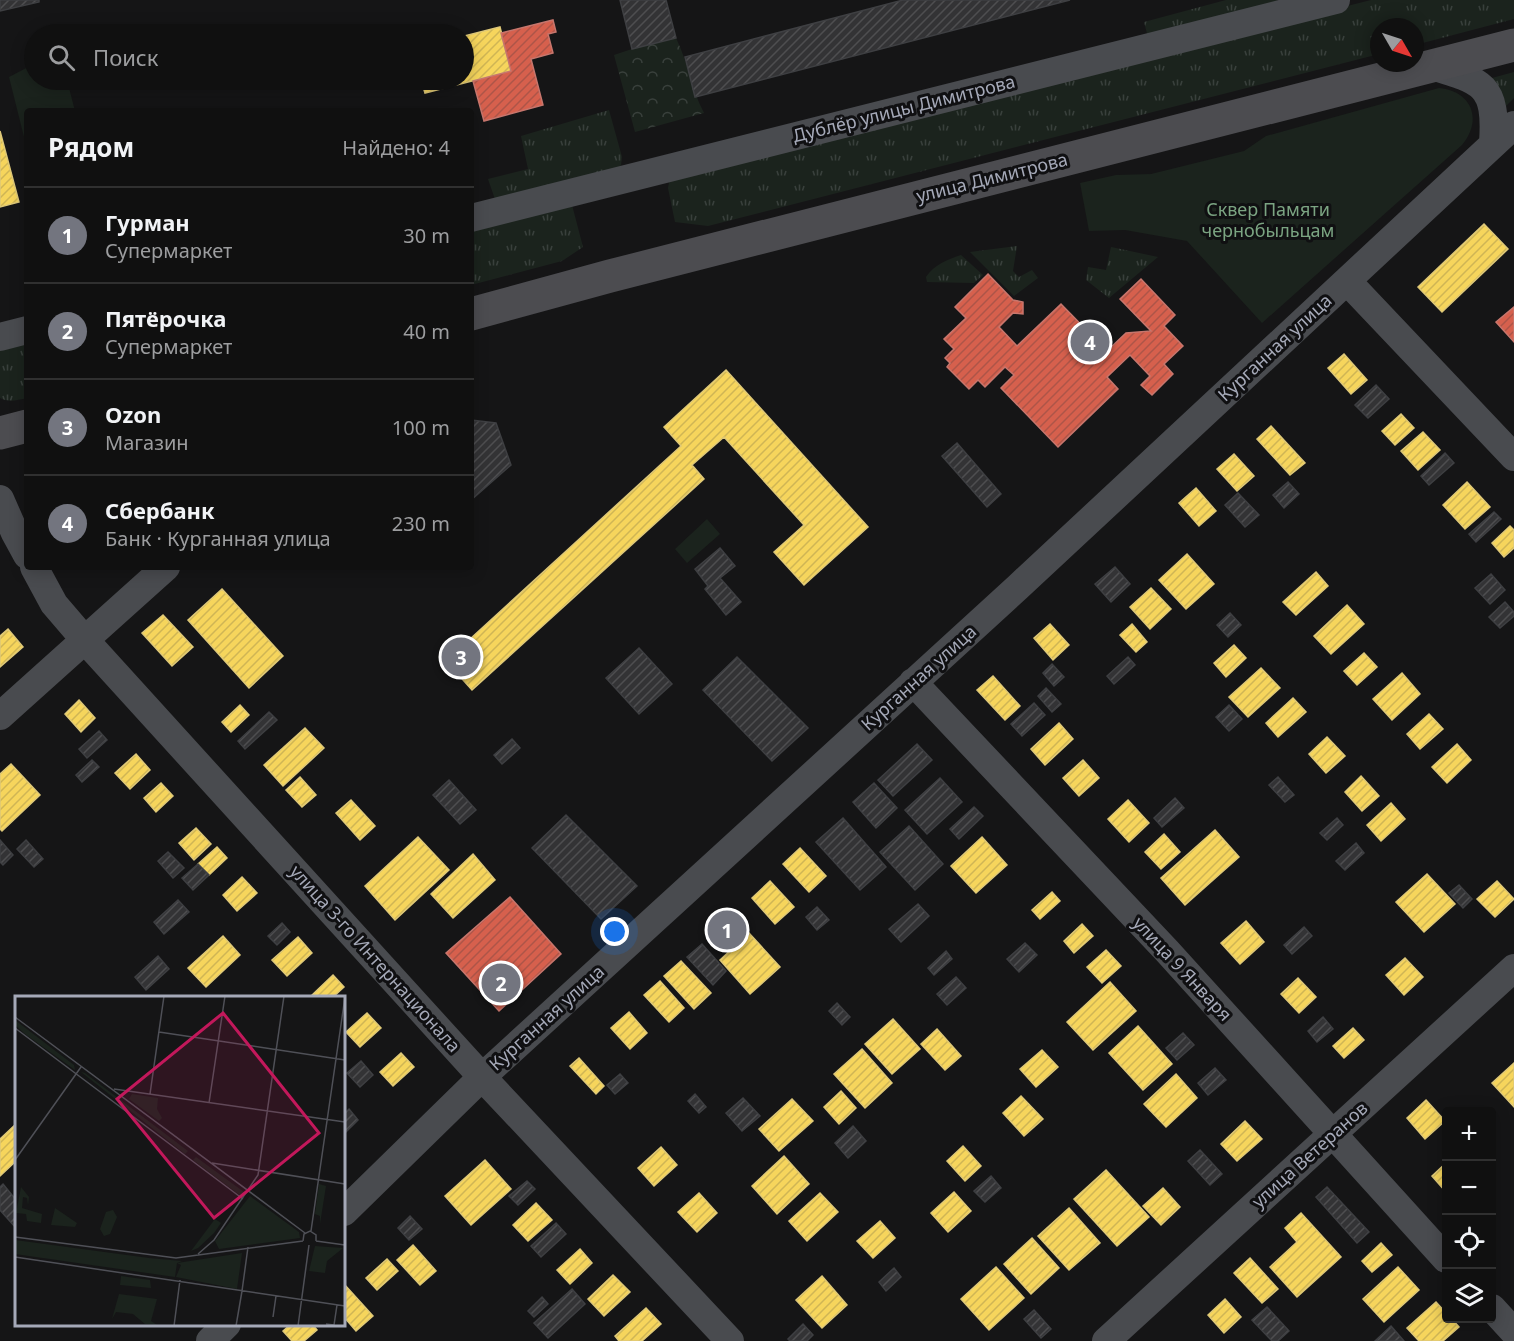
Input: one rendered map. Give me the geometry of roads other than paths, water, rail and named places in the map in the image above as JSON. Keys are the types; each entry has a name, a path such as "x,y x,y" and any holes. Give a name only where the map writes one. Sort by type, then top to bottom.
{"main road":[{"name":"улица Димитрова","path":"474,313 610,276 1514,45"},
{"path":"0,433 24,427"}],"street":[{"name":"Дублёр улицы Димитрова","path":"474,217 1336,0"},
{"name":"Курганная улица","path":"345,1211 482,1077 913,682 1504,134 1486,92 1472,80 1431,66"},
{"path":"1347,281 1514,457"},
{"path":"0,337 24,331"},
{"path":"0,499 24,550"},
{"name":"улица 3-го Интернационала","path":"36,570 54,603 84,639 482,1077 730,1341"},
{"path":"0,716 163,570"},
{"name":"улица 9 Января","path":"913,682 1167,951 1442,1255"},
{"name":"улица Ветеранов","path":"1106,1341 1514,968"},
{"path":"1496,1313 1514,1332"},
{"path":"210,1341 225,1326"}],"place":[{"name":"Сбербанк","path":"1090,342"},
{"name":"Ozon","path":"461,657"},
{"name":"Гурман","path":"727,930"},
{"name":"Пятёрочка","path":"501,983"}],"park label":[{"name":"Сквер Памяти чернобыльцам","path":"1268,220"}]}
